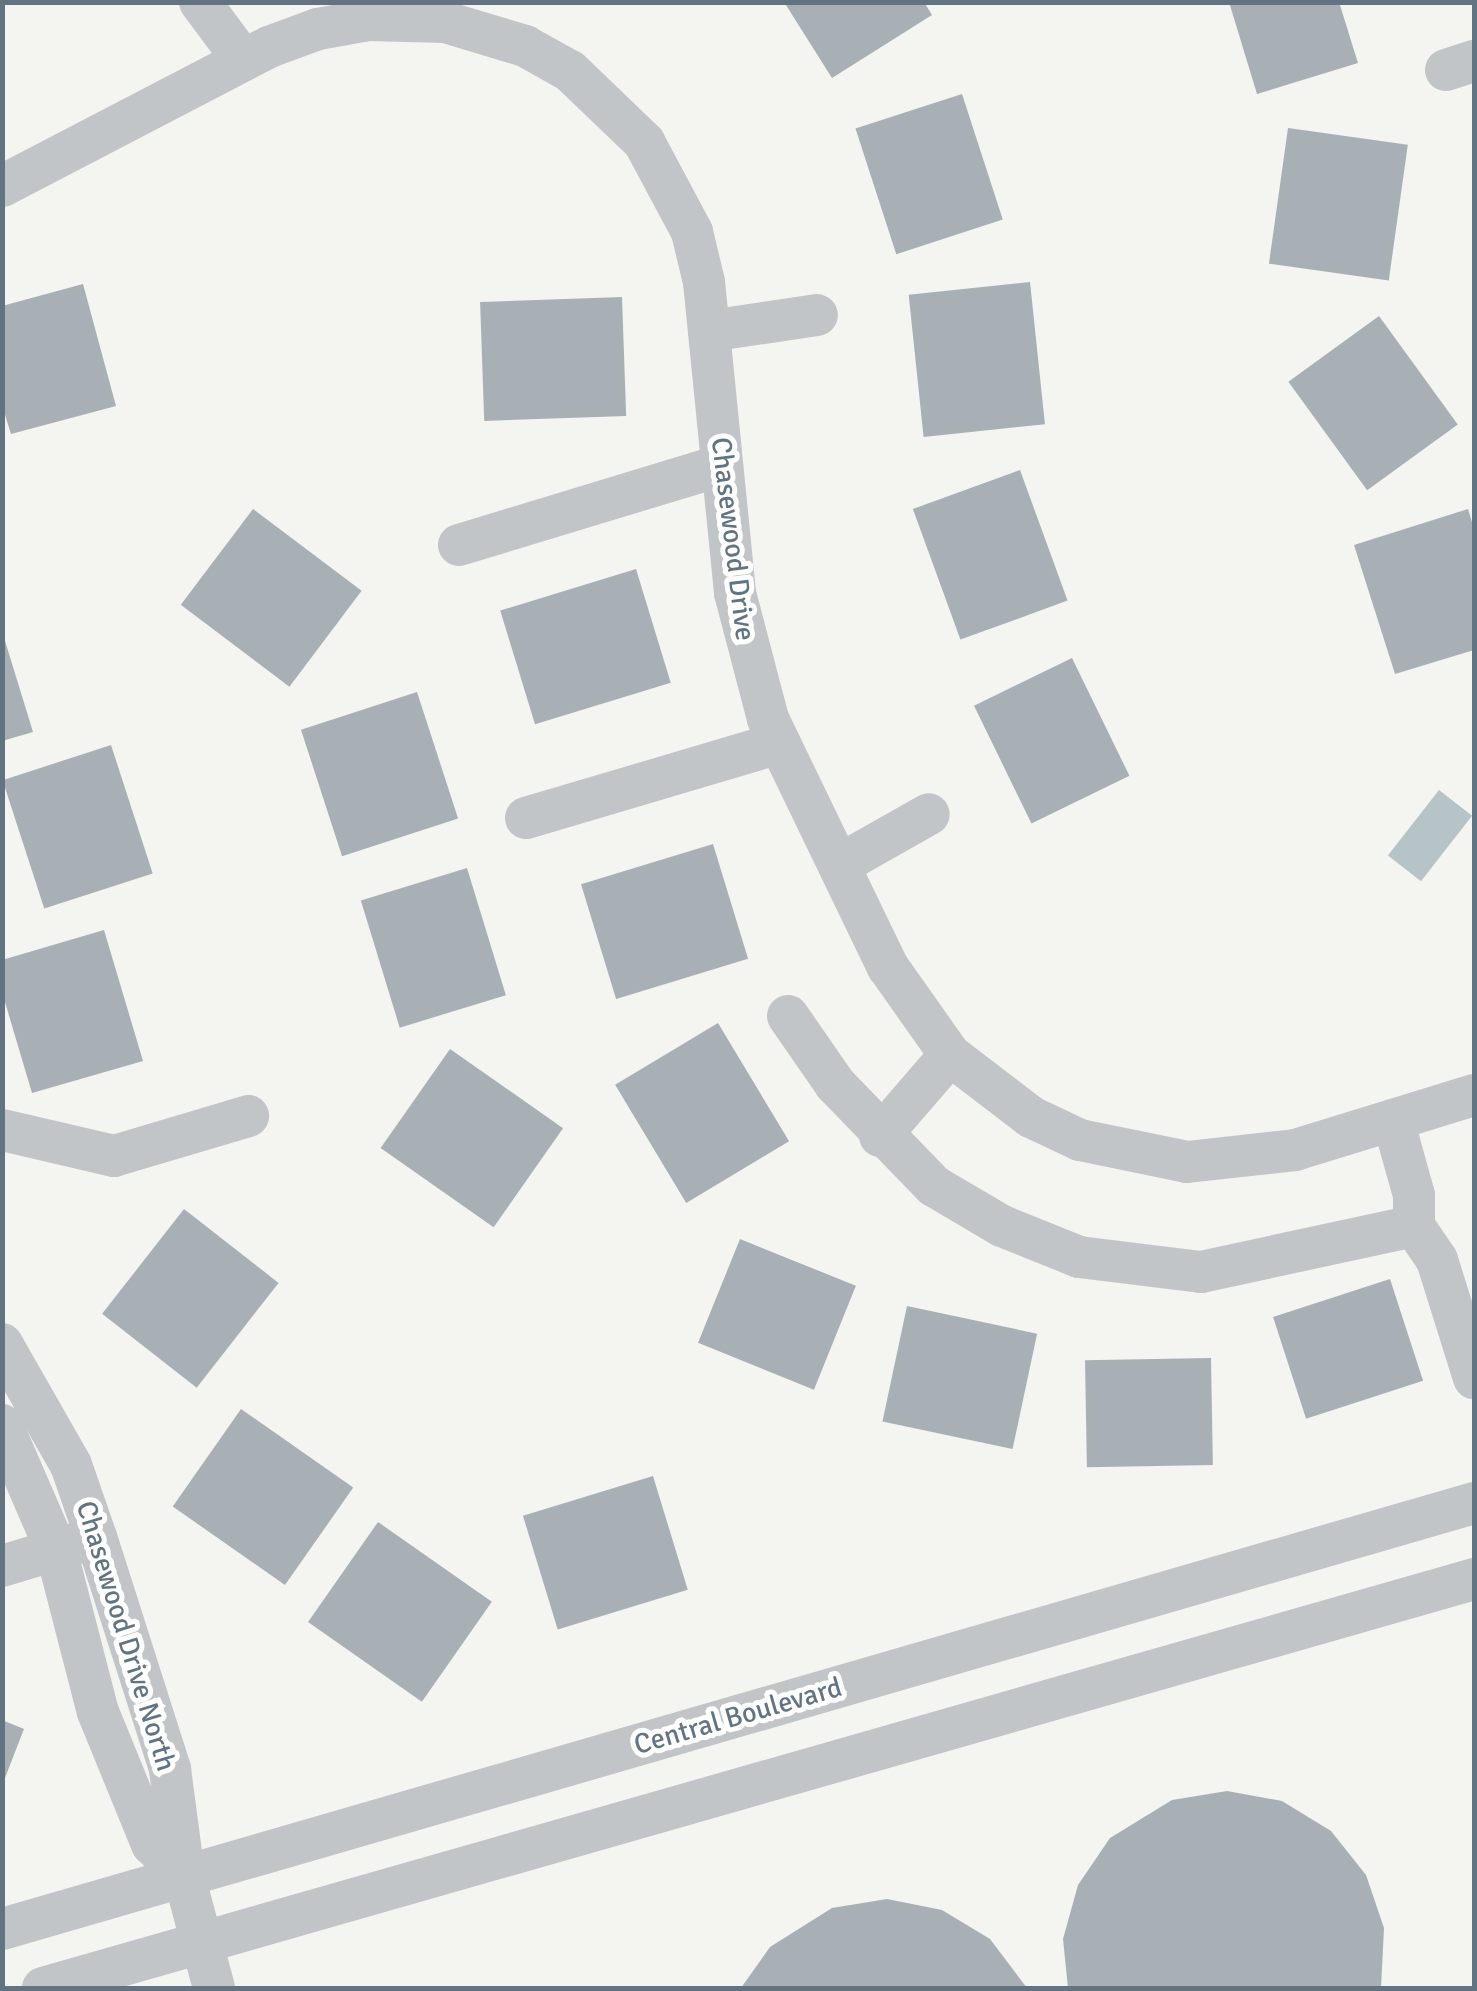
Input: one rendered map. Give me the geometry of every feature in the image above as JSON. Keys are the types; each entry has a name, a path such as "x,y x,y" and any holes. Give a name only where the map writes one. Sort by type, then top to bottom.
{"street":[{"path":"200,2 244,60"},
{"name":"Chasewood Drive","path":"2,186 244,60 318,29 402,11 525,46 610,103 672,184 692,232 709,330 745,644 779,742 888,967 950,1055 1031,1118 1132,1156 1241,1160 1474,1095"},
{"path":"709,330 817,315"},
{"path":"458,544 722,465"},
{"path":"526,818 779,742"},
{"path":"838,865 929,814"},
{"path":"788,1016 880,1136 934,1186 1002,1226 1079,1256 1136,1267 1200,1272 1247,1266 1414,1226"},
{"path":"880,1136 950,1055"},
{"path":"2,1130 114,1156 248,1116"},
{"path":"1393,1120 1414,1195 1414,1226 1437,1260 1474,1378"},
{"name":"Chasewood Drive North","path":"2,1344 71,1465 76,1543"},
{"name":"Chasewood Drive North","path":"2,1424 76,1543 170,1769 184,1876 199,1945 214,1988"},
{"name":"Central Boulevard","path":"2,1929 1474,1503"},
{"path":"2,1566 76,1543"},
{"path":"43,1988 1474,1579"}],"shaded area":[{"path":"1439,790 1472,816 1421,881 1388,855"}],"building":[{"path":"784,2 924,2 932,15 832,78"},
{"path":"1229,2 1339,2 1358,63 1257,94"},
{"path":"962,94 1003,220 896,254 855,129"},
{"path":"1288,128 1408,145 1389,281 1269,264"},
{"path":"1030,282 1045,424 924,437 909,295"},
{"path":"83,284 116,406 11,434 2,405 2,306"},
{"path":"622,297 626,416 484,421 480,302"},
{"path":"1379,316 1458,424 1367,490 1288,382"},
{"path":"1020,470 1068,601 960,640 913,509"},
{"path":"253,509 362,591 289,687 181,605"},
{"path":"1468,509 1474,529 1474,650 1395,674 1354,545"},
{"path":"636,569 671,683 535,724 500,611"},
{"path":"2,631 33,732 2,741"},
{"path":"1072,658 1129,776 1031,824 974,706"},
{"path":"417,692 458,818 342,856 301,730"},
{"path":"111,745 153,873 44,909 3,780"},
{"path":"713,844 748,959 616,999 581,884"},
{"path":"467,868 506,995 400,1028 361,900"},
{"path":"104,930 143,1061 32,1093 2,992 2,960"},
{"path":"718,1023 789,1141 686,1203 615,1085"},
{"path":"450,1049 563,1128 494,1227 381,1148"},
{"path":"184,1209 279,1283 197,1388 102,1314"},
{"path":"740,1239 856,1286 814,1390 698,1343"},
{"path":"1390,1279 1423,1381 1306,1419 1273,1317"},
{"path":"907,1306 1037,1334 1013,1449 882,1421"},
{"path":"1211,1358 1213,1465 1087,1467 1085,1360"},
{"path":"241,1409 353,1488 285,1585 173,1506"},
{"path":"653,1476 688,1590 558,1630 523,1516"},
{"path":"378,1522 492,1602 422,1702 308,1622"},
{"path":"2,1720 24,1729 3,1783 2,1783"},
{"path":"1227,1791 1282,1801 1331,1831 1366,1875 1384,1928 1381,1988 1068,1988 1063,1939 1078,1885 1110,1838 1172,1800"},
{"path":"887,1899 942,1910 990,1939 1027,1988 741,1988 770,1947 832,1908"}]}
